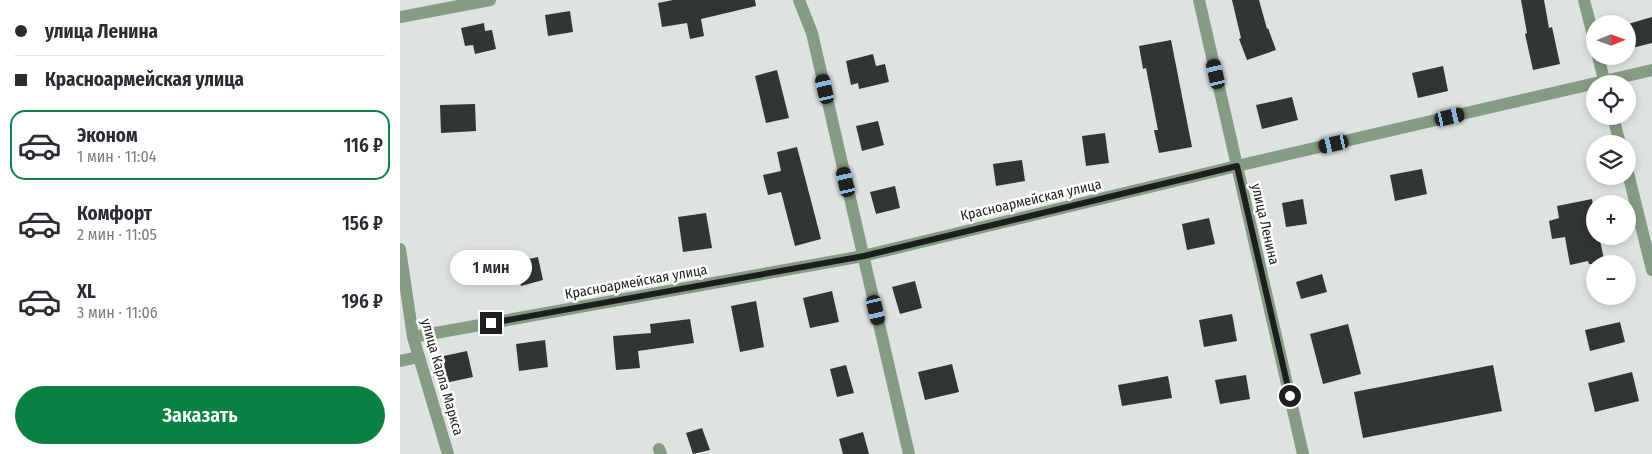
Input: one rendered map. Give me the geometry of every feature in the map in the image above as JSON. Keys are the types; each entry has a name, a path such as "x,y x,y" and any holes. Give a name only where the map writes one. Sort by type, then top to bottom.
{"street":[{"path":"400,17 490,0"},
{"path":"799,0 812,33 909,454"},
{"name":"улица Ленина","path":"1199,0 1303,454"},
{"path":"1584,0 1588,15"},
{"name":"Красноармейская улица","path":"1634,75 1652,70"},
{"name":"Красноармейская улица","path":"413,337 864,256 1237,166 1586,87"},
{"path":"1631,185 1652,270"},
{"name":"улица Карла Маркса","path":"400,249 413,337 448,454"},
{"path":"400,361 419,357"}],"building":[{"path":"673,0 755,0 756,6 701,19 704,36 690,39 687,23 662,27 658,3"},
{"path":"1232,0 1259,0 1267,29 1276,50 1247,60 1239,39 1241,38"},
{"path":"1521,0 1544,0 1549,28 1552,27 1560,64 1533,70 1525,34 1527,33"},
{"path":"570,11 573,32 548,36 545,15"},
{"path":"1652,17 1652,43 1636,47 1636,22"},
{"path":"484,23 485,31 492,30 496,49 475,54 473,45 465,46 461,28"},
{"path":"1171,40 1192,147 1159,153 1154,130 1158,130 1146,68 1143,69 1139,46"},
{"path":"873,54 876,66 885,64 889,82 859,89 858,83 851,85 846,61"},
{"path":"1443,66 1448,91 1418,98 1412,73"},
{"path":"777,70 789,118 766,123 755,76"},
{"path":"1292,97 1298,120 1262,129 1256,105"},
{"path":"475,104 476,131 441,133 440,105"},
{"path":"878,121 884,145 862,151 856,126"},
{"path":"1105,133 1109,163 1086,166 1082,136"},
{"path":"797,147 821,239 795,246 781,192 768,195 763,175 781,171 777,152"},
{"path":"1022,160 1025,181 996,186 993,164"},
{"path":"1422,169 1427,194 1395,201 1390,175"},
{"path":"895,186 900,208 876,214 870,192"},
{"path":"1303,199 1307,224 1286,227 1282,203"},
{"path":"1586,200 1586,245 1601,245 1603,255 1586,255 1586,261 1570,265 1565,237 1552,239 1549,221 1559,218 1557,206"},
{"path":"706,213 712,248 683,252 678,217"},
{"path":"1209,218 1215,244 1187,250 1182,224"},
{"path":"538,257 543,280 521,286 515,262"},
{"path":"1322,274 1327,292 1301,299 1296,282"},
{"path":"915,281 922,308 900,314 892,287"},
{"path":"832,291 839,322 810,328 803,298"},
{"path":"756,301 764,347 740,352 731,306"},
{"path":"1232,314 1237,341 1204,347 1199,320"},
{"path":"690,319 694,343 638,351 640,368 616,370 613,336 651,333 650,324"},
{"path":"1620,322 1625,342 1590,351 1585,330"},
{"path":"1348,324 1361,374 1323,384 1310,334"},
{"path":"545,340 548,367 519,371 516,344"},
{"path":"467,351 473,377 445,383 439,357"},
{"path":"952,364 959,392 925,400 918,372"},
{"path":"846,365 854,393 837,397 830,369"},
{"path":"1493,365 1502,411 1363,438 1354,392"},
{"path":"1632,372 1639,401 1595,412 1588,383"},
{"path":"1246,375 1250,399 1220,404 1215,380"},
{"path":"1168,376 1172,398 1122,406 1118,385"},
{"path":"702,428 710,450 693,454 686,433"},
{"path":"863,432 869,454 843,454 839,439"}],"route":[{"path":"491,323 864,256 1237,166 1290,396"}]}
